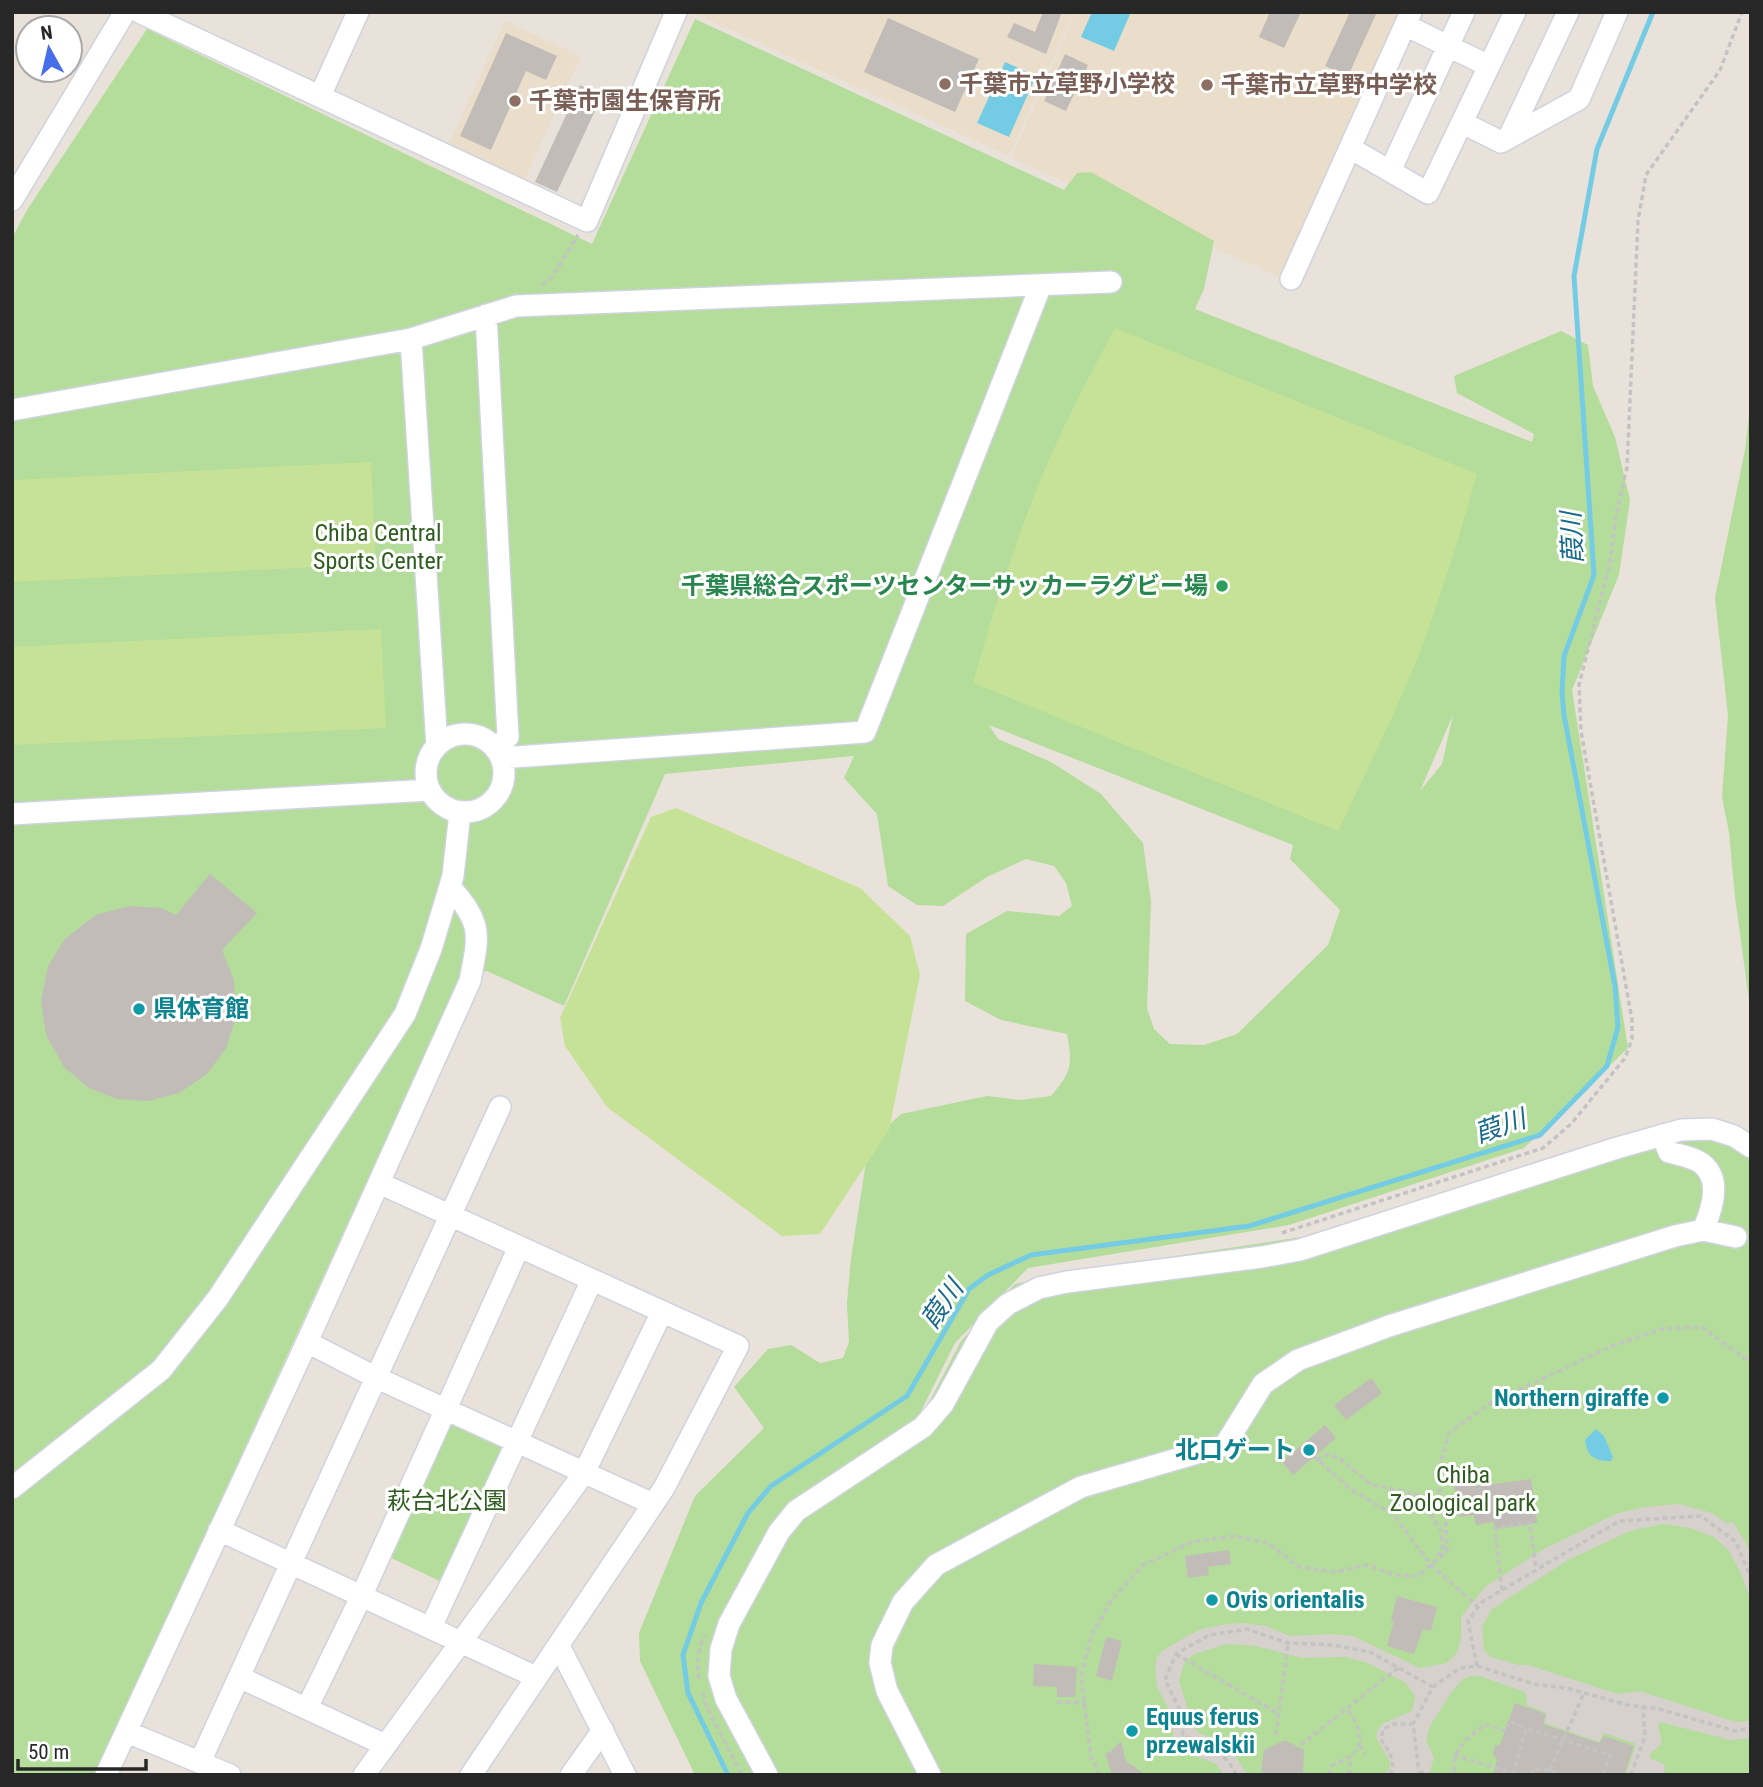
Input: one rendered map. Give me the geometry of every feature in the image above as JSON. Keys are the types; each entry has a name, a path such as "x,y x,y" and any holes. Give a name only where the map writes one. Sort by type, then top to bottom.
{"street":[{"path":"12,200 125,12"},
{"path":"139,12 587,221 676,12"},
{"path":"320,96 358,12"},
{"path":"1390,171 1464,12"},
{"path":"1350,148 1428,193 1515,12"},
{"path":"1509,137 1568,12"},
{"path":"1463,123 1501,142 1579,99 1617,12"},
{"path":"1290,279 1408,19 1448,46 1489,66"},
{"path":"12,410 411,340 516,306 1111,282"},
{"path":"498,753 865,732 1041,285"},
{"path":"486,315 508,737 498,753"},
{"path":"411,340 437,746"},
{"path":"465,733 480,736 498,753 504,764 505,777 492,802 474,811 460,812 439,803 426,783 425,769 437,746 451,736 465,733"},
{"path":"12,814 430,790"},
{"path":"12,1488 161,1370 218,1298 405,1014 431,949 453,876 460,812"},
{"path":"106,1775 307,1342 470,981 477,947 475,922 468,908 450,887"},
{"path":"201,1762 500,1107"},
{"path":"767,1775 726,1699 719,1676 721,1649 729,1624 779,1532 796,1511 923,1427 943,1404 988,1322 1008,1304 1040,1288 1067,1282 1300,1250 1681,1129 1712,1129 1734,1136 1751,1147"},
{"path":"1662,1135 1669,1152 1700,1161 1711,1174 1714,1195 1703,1230"},
{"path":"379,1183 738,1346 653,1504 471,1775"},
{"path":"930,1775 887,1692 880,1662 882,1645 902,1602 936,1564 1081,1487 1225,1445 1263,1384 1298,1360 1388,1326 1675,1236 1703,1230 1736,1237"},
{"path":"307,1709 361,1597 519,1247"},
{"path":"431,1627 592,1280"},
{"path":"364,1775 584,1473 662,1312"},
{"path":"307,1342 377,1378 653,1504"},
{"path":"219,1531 536,1676"},
{"path":"559,1646 625,1775"},
{"path":"239,1677 385,1745"},
{"path":"571,1775 603,1730"},
{"path":"127,1732 230,1775"}],"path":[{"path":"1271,1236 1543,1148 1571,1124 1625,1058 1632,1039 1632,1020 1581,731 1579,685 1610,562 1616,515 1627,467 1638,222 1646,175 1720,70 1742,12"},
{"path":"516,306 552,277 587,221"},
{"path":"1100,1775 1091,1756 1081,1676 1092,1634 1111,1601 1143,1565 1192,1542 1234,1536 1268,1543 1299,1567 1335,1572 1367,1565 1394,1575 1418,1576 1447,1551 1446,1527 1437,1475 1450,1433 1489,1404 1612,1346 1661,1329 1702,1327 1751,1363"},
{"path":"1431,1565 1443,1549 1441,1530 1418,1495 1370,1484 1339,1458 1328,1454 1316,1458 1349,1488 1394,1515 1431,1565 1478,1607"},
{"path":"1477,1666 1468,1621 1482,1601 1619,1521 1701,1516 1736,1542 1751,1579"},
{"path":"1502,1590 1495,1528 1530,1523 1536,1570"},
{"path":"1236,1775 1232,1763 1208,1746 1183,1735 1179,1708 1165,1680 1176,1654 1209,1635 1247,1629 1288,1643 1334,1645 1370,1652 1433,1687"},
{"path":"706,1633 701,1642 698,1670 706,1706 741,1775"},
{"path":"1276,1735 1288,1643"},
{"path":"1176,1654 1279,1714"},
{"path":"1436,1775 1418,1773 1413,1724 1433,1687 1460,1668 1477,1666 1534,1684 1584,1693 1735,1731 1751,1728"},
{"path":"1301,1745 1399,1667"},
{"path":"1550,1770 1584,1693"},
{"path":"1057,1702 1085,1703"},
{"path":"1632,1775 1645,1737 1643,1707"},
{"path":"1347,1709 1358,1727 1359,1745 1366,1754"},
{"path":"1446,1775 1454,1771 1454,1755 1459,1747 1485,1724 1505,1731 1509,1721 1610,1755 1603,1775"},
{"path":"1390,1775 1393,1761 1381,1740 1383,1728 1394,1724 1413,1724"},
{"path":"1454,1755 1516,1775 1526,1728"},
{"path":"1349,1775 1351,1757 1359,1745"},
{"path":"1329,1775 1332,1766 1351,1757"},
{"path":"1532,1775 1534,1769 1550,1770 1561,1775"}],"shaded area":[{"name":"千葉市立草野小学校","path":"691,12 1074,12 1009,156"},
{"name":"千葉市立草野中学校","path":"1076,12 1402,12 1282,278 1011,158"},
{"name":"千葉市園生保育所","path":"505,21 581,56 524,181 448,146"},
{"path":"1679,1504 1712,1513 1728,1524 1733,1522 1751,1552 1751,1601 1729,1551 1714,1537 1690,1528 1663,1524 1630,1531 1568,1560 1492,1609 1482,1627 1484,1650 1491,1657 1528,1665 1618,1694 1640,1691 1736,1722 1751,1721 1751,1738 1731,1740 1660,1722 1658,1726 1662,1743 1650,1754 1651,1759 1665,1766 1664,1775 1626,1775 1636,1744 1604,1733 1599,1742 1545,1723 1546,1713 1527,1705 1525,1692 1480,1676 1471,1676 1463,1679 1453,1690 1430,1726 1426,1741 1434,1757 1429,1775 1383,1775 1389,1770 1390,1762 1376,1737 1384,1723 1412,1711 1415,1696 1406,1683 1368,1663 1346,1657 1302,1658 1256,1646 1226,1644 1192,1655 1184,1664 1179,1681 1194,1728 1199,1733 1225,1743 1247,1775 1224,1775 1216,1764 1183,1751 1175,1742 1168,1708 1157,1687 1155,1668 1157,1657 1162,1651 1191,1634 1202,1629 1244,1623 1266,1626 1290,1636 1353,1636 1420,1668 1447,1663 1457,1653 1461,1637 1461,1617 1485,1587 1542,1550 1618,1513"}],"green space":[{"path":"695,19 1064,190 1077,173 1091,172 1214,241 1204,289 1195,309 1532,442 1534,434 1457,393 1454,376 1561,331 1588,345 1593,386 1615,437 1630,500 1619,575 1572,690 1628,1048 1524,1148 1289,1225 1028,1268 955,1343 919,1415 923,1414 961,1341 1015,1284 1088,1269 1328,1233 1571,1154 1737,1128 1751,1139 1751,1775 695,1775 640,1661 639,1633 695,1496 764,1428 734,1387 768,1349 791,1345 820,1363 843,1358 849,1342 847,1303 851,1258 869,1143 901,1114 987,1096 1020,1100 1051,1096 1069,1068 1067,1034 1001,1020 965,1001 966,934 1007,911 1059,916 1072,906 1066,883 1054,866 1026,859 987,877 943,906 917,905 888,886 877,814 844,778 854,756 665,774 564,1006 487,971 459,980 95,1775 12,1775 12,238 27,210 147,29 592,244","holes":["1453,715 1442,764 1420,791","989,725 1293,845 1290,859 1340,910 1328,945 1237,1034 1204,1045 1170,1044 1154,1029 1147,1008 1151,901 1143,843 1101,794 1051,762 998,739"]},
{"name":"千葉県総合スポーツセンターサッカーラグビー場","path":"1115,328 1477,474 1449,568 1416,662 1338,831 973,683 1008,569 1041,479 1071,413"},
{"path":"1749,415 1751,1015 1729,832 1722,797 1728,715 1715,598 1745,450"},
{"path":"371,462 376,564 12,582 12,480"},
{"path":"381,629 386,728 12,745 12,647"},
{"path":"676,808 860,888 910,936 920,975 889,1130 820,1234 782,1236 607,1107 565,1046 560,1018 651,817"},
{"name":"萩台北公園","path":"450,1420 507,1446 444,1583 387,1556"}],"water":[{"path":"1092,12 1131,12 1114,51 1081,37"},
{"path":"1005,62 1036,76 1009,137 977,123"},
{"path":"1596,1429 1604,1436 1613,1457 1611,1461 1596,1459 1588,1450 1585,1440"}],"building":[{"path":"1043,12 1062,12 1046,54 1007,37 1014,23 1035,32"},
{"path":"1270,12 1301,12 1284,48 1259,37"},
{"path":"1350,12 1377,12 1348,76 1325,66"},
{"path":"888,18 979,59 955,112 864,72"},
{"path":"506,33 557,56 546,80 526,71 491,150 460,136"},
{"path":"1065,54 1088,65 1066,111 1044,101"},
{"path":"580,85 602,96 557,192 535,182"},
{"name":"県体育館","path":"210,874 257,913 222,950 234,980 236,1017 226,1048 207,1074 179,1093 148,1101 117,1099 89,1088 64,1067 46,1035 41,1001 48,966 65,939 96,915 129,906 161,908 176,915"},
{"path":"1371,1378 1382,1393 1346,1420 1334,1405"},
{"name":"北口ゲート","path":"1325,1425 1336,1438 1293,1475 1282,1462"},
{"path":"1474,1466 1477,1486 1531,1479 1537,1523 1494,1529 1494,1522 1476,1525 1474,1515 1459,1517 1451,1467"},
{"path":"1229,1550 1231,1564 1208,1567 1209,1575 1188,1578 1185,1556"},
{"path":"1397,1596 1437,1607 1431,1631 1423,1629 1414,1654 1387,1646"},
{"path":"1106,1637 1122,1641 1112,1681 1096,1676"},
{"path":"1034,1664 1077,1667 1075,1697 1057,1697 1057,1687 1033,1686"},
{"path":"1515,1703 1546,1714 1543,1724 1599,1743 1604,1736 1634,1746 1624,1775 1493,1775 1497,1759 1493,1754 1495,1745 1500,1745"},
{"path":"1285,1740 1304,1750 1303,1775 1268,1775 1261,1771 1264,1750"},
{"path":"1121,1741 1126,1761 1146,1775 1112,1775 1105,1753 1110,1752"}],"waterway":[{"name":"葭川","path":"728,1775 688,1693 683,1655 701,1603 748,1513 771,1486 907,1396 969,1289 988,1275 1031,1255 1249,1226 1540,1135 1607,1066 1618,1027 1615,986 1564,715 1562,692 1564,656 1594,575 1574,276 1597,149 1653,12"}],"place":[{"name":"千葉市立草野小学校","path":"945,84"},
{"name":"千葉市立草野中学校","path":"1207,85"},
{"name":"千葉市園生保育所","path":"515,101"},
{"name":"千葉県総合スポーツセンターサッカーラグビー場","path":"1222,586"},
{"name":"県体育館","path":"139,1009"},
{"name":"Northern giraffe","path":"1663,1398"},
{"name":"北口ゲート","path":"1309,1450"},
{"name":"Ovis orientalis","path":"1212,1600"},
{"name":"Equus ferus przewalskii","path":"1132,1731"}],"park label":[{"name":"Chiba Central Sports Center","path":"378,547"},
{"name":"Chiba Zoological park","path":"1463,1489"}]}
